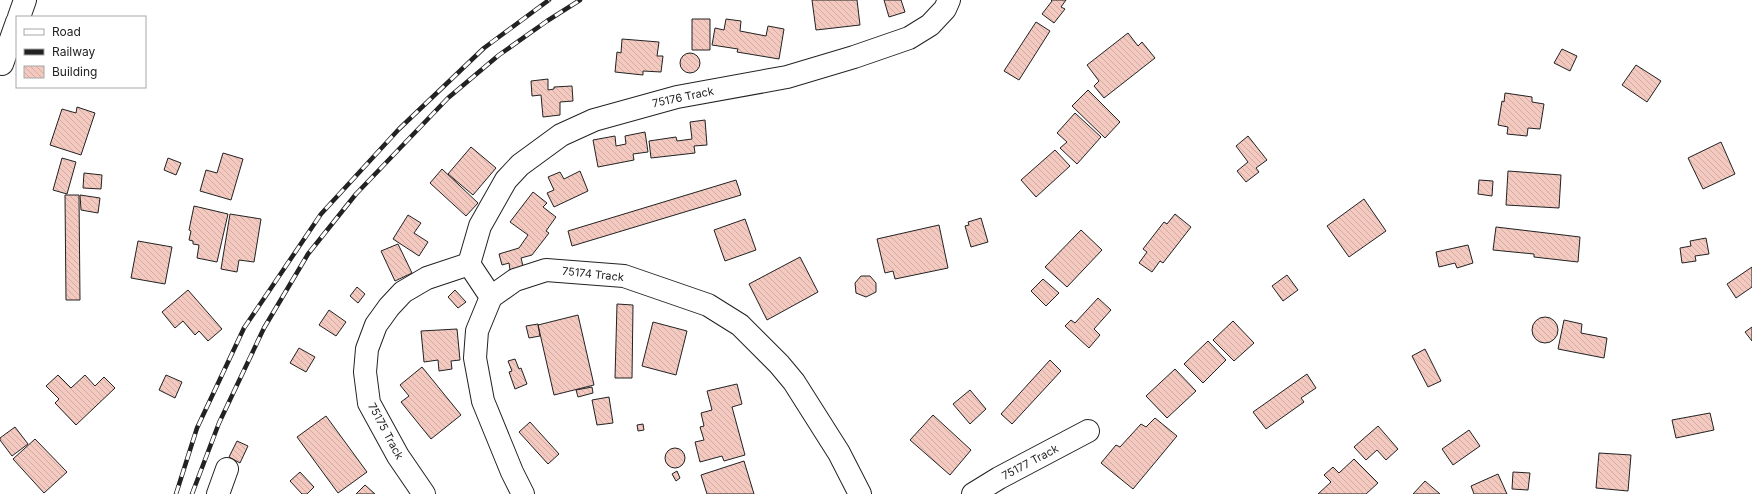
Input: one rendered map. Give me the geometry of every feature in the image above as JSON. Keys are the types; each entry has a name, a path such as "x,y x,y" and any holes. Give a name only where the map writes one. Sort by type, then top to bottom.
{"street":[{"path":"19,16 25,0"},
{"name":"75176 Track","path":"469,264 480,226 506,180 520,165 561,135 601,118 677,97 787,77 896,43 909,38 930,25 945,9 949,0"},
{"path":"2,64 16,25"},
{"path":"469,264 491,296 477,332 475,358 483,401 512,472 524,494"},
{"name":"75175 Track","path":"424,494 398,456 369,403 365,372 367,348 376,325 389,307 403,292 427,278 469,264"},
{"name":"75174 Track","path":"491,296 515,280 546,270 624,276 708,305 740,325 779,364 794,382 839,453 860,494"},
{"name":"75177 Track","path":"973,494 999,478 1088,431"},
{"path":"218,494 227,469"}],"building":[{"path":"812,0 857,0 860,25 816,30"},
{"path":"884,0 901,0 905,12 889,17"},
{"path":"1051,0 1066,0 1061,7 1065,9 1054,23 1042,14 1052,1"},
{"path":"692,19 710,19 710,50 692,50"},
{"path":"726,19 741,21 740,31 766,36 768,26 784,29 779,59 737,52 738,49 712,45 715,28 724,30"},
{"path":"1036,22 1050,31 1019,80 1004,71"},
{"path":"1128,33 1138,46 1142,42 1155,58 1104,98 1094,86 1099,81 1087,65"},
{"path":"622,39 659,42 657,56 663,56 661,72 643,71 643,75 615,72 617,52 621,53"},
{"path":"1562,49 1577,56 1570,71 1554,63"},
{"path":"690,53 697,56 700,63 697,70 690,73 683,70 680,63 683,56"},
{"path":"1636,65 1661,81 1647,102 1622,85"},
{"path":"548,79 548,90 554,89 554,87 572,86 573,101 560,102 560,115 543,117 541,95 532,96 531,81"},
{"path":"1088,90 1120,122 1105,138 1072,106"},
{"path":"1505,93 1532,97 1532,102 1544,104 1540,129 1528,128 1527,136 1507,134 1508,127 1498,125 1502,101 1504,102"},
{"path":"77,107 95,113 81,155 50,145 62,109 76,113"},
{"path":"1075,113 1101,137 1077,164 1060,148 1067,142 1057,133"},
{"path":"705,120 707,145 694,146 695,153 651,158 649,141 676,137 677,141 692,139 690,122"},
{"path":"645,132 648,152 633,154 634,160 598,167 593,140 615,136 616,146 626,144 625,136"},
{"path":"1248,136 1267,160 1256,168 1259,172 1246,182 1237,171 1248,162 1236,146"},
{"path":"1721,142 1735,174 1703,189 1688,158"},
{"path":"471,147 496,168 473,195 448,174"},
{"path":"1055,150 1070,166 1036,197 1021,180"},
{"path":"223,153 243,159 231,200 200,191 206,170 217,173"},
{"path":"62,158 76,162 67,194 53,190"},
{"path":"168,158 181,163 176,175 164,170"},
{"path":"442,169 478,203 466,216 430,183"},
{"path":"580,171 588,191 554,207 547,193 554,190 548,177 560,172 564,179"},
{"path":"1508,171 1561,175 1559,208 1506,205"},
{"path":"84,173 102,175 101,189 83,188"},
{"path":"736,180 741,195 572,246 568,231"},
{"path":"1479,180 1493,181 1492,196 1478,194"},
{"path":"533,192 547,203 543,207 556,217 546,231 549,233 532,255 521,258 523,266 510,270 509,263 502,265 499,254 519,248 528,235 510,222"},
{"path":"65,195 79,195 80,300 66,300"},
{"path":"80,195 100,198 98,213 81,210"},
{"path":"1364,199 1386,231 1349,257 1327,226"},
{"path":"194,206 228,214 217,262 197,258 199,245 193,244 193,241 189,240 191,231 189,230"},
{"path":"230,214 261,219 254,262 239,260 237,272 221,269"},
{"path":"1175,214 1191,227 1163,263 1160,261 1152,272 1139,263 1147,252 1143,249 1164,222 1167,224"},
{"path":"408,215 421,223 414,233 428,242 419,256 393,239"},
{"path":"981,218 988,242 971,247 965,226 969,225 968,222"},
{"path":"745,219 756,250 725,261 714,230"},
{"path":"939,225 948,268 895,279 893,271 885,273 877,239"},
{"path":"1496,227 1580,237 1578,262 1534,257 1534,254 1493,250"},
{"path":"1081,230 1102,250 1067,287 1045,267"},
{"path":"1706,238 1709,254 1695,256 1696,261 1682,263 1680,248 1691,246 1690,241"},
{"path":"138,241 172,247 165,284 131,278"},
{"path":"398,244 412,273 395,281 381,251"},
{"path":"1468,245 1473,263 1457,268 1455,263 1439,267 1436,252"},
{"path":"800,257 818,292 767,320 749,284"},
{"path":"1752,267 1752,287 1736,298 1727,284"},
{"path":"1287,275 1298,290 1283,301 1272,286"},
{"path":"861,276 870,276 876,283 876,292 866,297 856,293 855,283"},
{"path":"1043,279 1059,293 1046,306 1031,291"},
{"path":"357,287 365,294 358,303 350,296"},
{"path":"188,290 222,329 208,341 199,331 195,335 183,321 175,328 162,312"},
{"path":"455,290 466,302 458,308 448,297"},
{"path":"1098,298 1111,310 1094,329 1100,335 1089,348 1065,326 1071,320 1075,323"},
{"path":"617,304 633,305 632,378 615,378"},
{"path":"329,310 346,322 336,336 319,325"},
{"path":"578,315 594,385 554,395 538,325"},
{"path":"1545,317 1555,320 1558,330 1555,340 1545,343 1535,340 1532,330 1535,320"},
{"path":"1564,320 1582,324 1581,333 1607,338 1604,358 1558,349"},
{"path":"1233,321 1254,343 1234,361 1213,340"},
{"path":"653,322 687,331 676,375 642,366"},
{"path":"538,324 540,336 529,338 526,326"},
{"path":"1752,327 1752,341 1745,332"},
{"path":"457,329 460,360 451,361 452,369 439,371 438,360 424,362 421,331"},
{"path":"1208,341 1226,360 1203,383 1184,364"},
{"path":"299,348 315,357 306,372 290,363"},
{"path":"1425,349 1441,381 1428,387 1412,356"},
{"path":"515,359 519,369 521,368 527,384 515,389 509,372 512,371 508,361"},
{"path":"1050,360 1061,371 1012,424 1001,414"},
{"path":"422,367 461,415 431,439 401,402 409,396 400,385"},
{"path":"1175,369 1196,391 1167,418 1146,396"},
{"path":"1307,374 1316,388 1301,398 1304,402 1266,429 1253,412"},
{"path":"58,375 71,388 85,375 95,386 104,377 115,388 76,425 55,403 59,399 46,386"},
{"path":"166,375 182,382 175,398 159,390"},
{"path":"737,384 742,404 732,407 745,455 724,461 722,456 700,462 695,442 704,440 700,427 704,426 701,413 712,410 707,391"},
{"path":"592,387 593,393 578,397 576,390"},
{"path":"970,390 986,409 970,424 953,404"},
{"path":"609,397 613,423 597,425 592,400"},
{"path":"1710,413 1714,430 1676,438 1672,420"},
{"path":"933,415 971,450 950,475 910,440"},
{"path":"326,416 367,472 338,493 297,437"},
{"path":"1155,418 1177,436 1133,489 1101,463 1116,445 1120,447 1141,424 1146,427"},
{"path":"530,422 559,454 548,464 519,432"},
{"path":"643,424 644,430 638,431 637,425"},
{"path":"1378,426 1398,449 1386,460 1377,450 1366,460 1354,447"},
{"path":"15,427 28,444 12,456 0,438"},
{"path":"1469,430 1480,446 1453,465 1442,449"},
{"path":"35,439 67,472 44,493 13,459"},
{"path":"237,441 248,446 240,463 229,457"},
{"path":"675,448 682,451 685,458 682,465 675,468 668,465 665,458 668,451"},
{"path":"1599,453 1631,455 1628,491 1596,488"},
{"path":"1354,459 1378,483 1366,494 1318,494 1331,482 1324,475 1333,467 1339,473"},
{"path":"744,461 754,494 707,494 701,475"},
{"path":"677,471 680,478 676,481 672,474"},
{"path":"300,472 314,487 307,494 302,494 290,481"},
{"path":"1513,472 1530,473 1528,490 1512,489"},
{"path":"1498,474 1507,494 1474,494 1471,486"},
{"path":"1425,481 1440,494 1413,494"},
{"path":"365,485 375,494 356,494"}],"railway":[{"path":"176,494 197,428 244,328 321,214 399,129 484,48 549,0"},
{"path":"192,494 219,423 264,328 308,254 356,194 448,98 499,55 580,0"}]}
